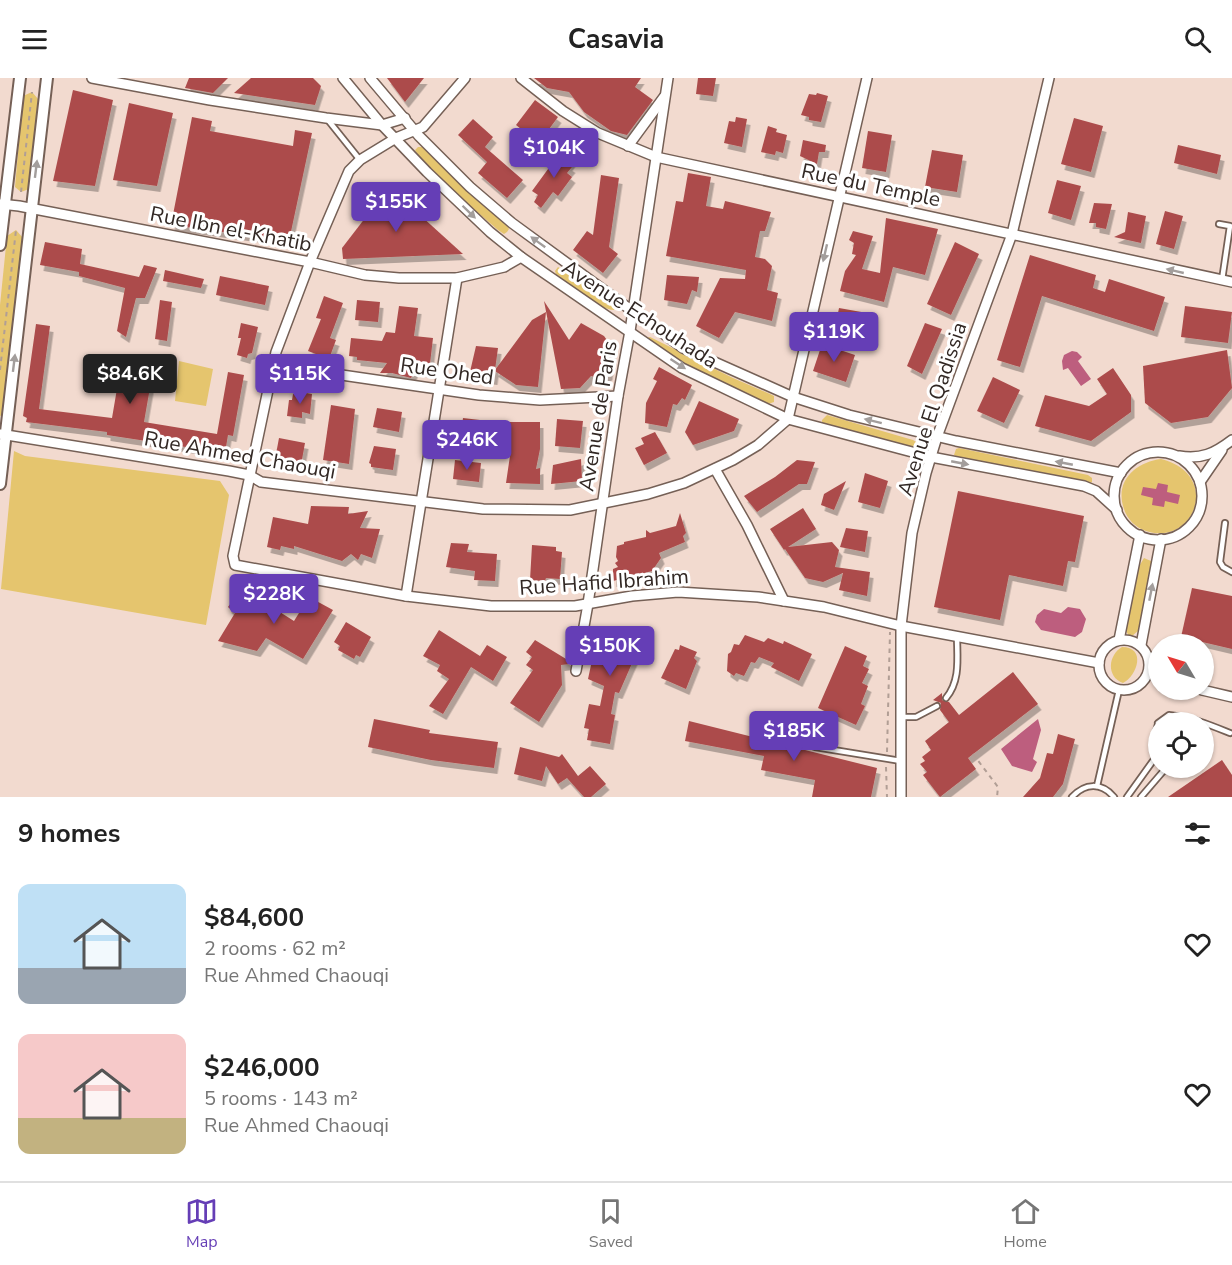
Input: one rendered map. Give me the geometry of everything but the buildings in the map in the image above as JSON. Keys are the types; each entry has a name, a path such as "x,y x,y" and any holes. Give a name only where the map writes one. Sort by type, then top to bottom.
{"street":[{"path":"0,245 2,204 20,78"},
{"path":"0,484 3,434 47,78"},
{"path":"92,78 210,100 326,118 382,125 405,118"},
{"name":"Avenue Echouhada","path":"343,78 382,125 462,206 520,257 682,368 788,419 931,457 1084,486 1096,491 1117,510"},
{"name":"Avenue Echouhada","path":"370,78 419,136 470,187 512,223 683,348 793,397 849,415 937,437 1121,473"},
{"path":"249,475 273,365 310,262 349,171 360,160 396,138 423,127 465,78"},
{"name":"Rue du Temple","path":"521,78 580,123 656,157 1232,282"},
{"name":"Avenue de Paris","path":"576,671 668,78"},
{"path":"788,419 867,78"},
{"name":"Avenue El Qadissia","path":"901,797 901,626 912,533 937,437 1012,234 1049,78"},
{"name":"Avenue de Paris","path":"628,146 665,95"},
{"name":"Rue Ibn el-Khatib","path":"2,204 310,262 365,275 399,278 457,278 504,267 520,257"},
{"path":"406,596 457,278"},
{"name":"Rue Ohed","path":"273,365 479,395 540,400 618,396"},
{"name":"Rue Ahmed Chaouqi","path":"3,434 106,449 249,475 261,482 493,510 570,510 670,488 715,469 758,445 788,419"},
{"path":"1177,456 1192,468 1200,482 1202,500 1195,519 1180,533 1161,539 1140,535 1127,526 1117,510 1115,491 1121,473 1133,460 1146,454 1163,452 1190,458 1201,457 1217,451 1231,441"},
{"path":"1200,482 1211,464 1231,441"},
{"path":"715,469 747,525 784,601"},
{"name":"Rue Hafid Ibrahim","path":"249,475 232,556 237,566 406,596 491,606 534,607 588,604 678,592 718,593 825,607 901,626 1099,663"},
{"path":"1119,640 1140,535"},
{"path":"1140,645 1161,539"},
{"path":"1148,657 1140,645 1129,640 1119,640 1105,649 1099,663 1103,679 1110,686 1119,690 1130,690 1137,687 1148,675"},
{"path":"1214,693 1232,697"}],"lane":[{"path":"326,118 360,160"},
{"path":"1219,224 1231,226 1222,280"},
{"path":"1225,523 1220,562 1223,567 1232,572"},
{"path":"946,698 952,691 956,680 957,635"},
{"path":"1097,786 1119,690"},
{"path":"902,717 916,717 937,706"},
{"path":"1214,727 1230,733"},
{"path":"815,747 901,760"},
{"path":"1127,797 1148,765"},
{"path":"1141,797 1157,778"},
{"path":"1072,797 1079,790 1088,786 1107,789 1114,797"}],"path":[{"path":"21,192 32,92"},
{"path":"0,370 16,230"},
{"path":"887,797 890,623"},
{"path":"973,754 998,787 997,797"}],"shaded area":[{"path":"32,92 38,99 29,189 21,192 15,187 23,96"},
{"path":"422,147 507,226 509,229 507,232 504,234 498,230 454,192 418,155 415,150"},
{"path":"16,230 23,238 2,415 0,416 0,305 7,236"},
{"path":"558,267 613,303 616,307 614,310 600,306 576,290 556,274"},
{"path":"650,337 774,396 774,402 768,404 690,368 647,338"},
{"path":"1072,351 1082,357 1078,361 1091,379 1081,386 1068,368 1063,370 1064,355"},
{"path":"179,361 213,369 206,406 175,401"},
{"path":"827,415 916,442 912,448 822,424 822,420"},
{"path":"956,449 1088,475 1092,478 1092,482 1088,484 961,459 954,455"},
{"path":"14,451 25,456 220,481 229,495 206,625 1,589"},
{"path":"1161,459 1180,467 1191,479 1196,493 1195,507 1188,519 1178,529 1163,533 1142,530 1135,525 1125,513 1122,499 1122,490 1129,475 1143,464"},
{"path":"1158,483 1168,485 1167,492 1180,495 1178,504 1165,501 1164,507 1152,505 1153,498 1141,495 1143,487 1156,489"},
{"path":"1144,558 1151,561 1152,566 1139,630 1129,636 1126,626 1138,568"},
{"path":"1068,607 1080,609 1086,619 1082,632 1075,637 1041,630 1035,622 1037,615 1044,609 1061,613"},
{"path":"1122,647 1130,648 1137,656 1133,674 1123,683 1114,676 1111,666 1114,655"},
{"path":"1038,719 1041,730 1033,759 1037,762 1032,772 1012,766 1001,749"}]}
